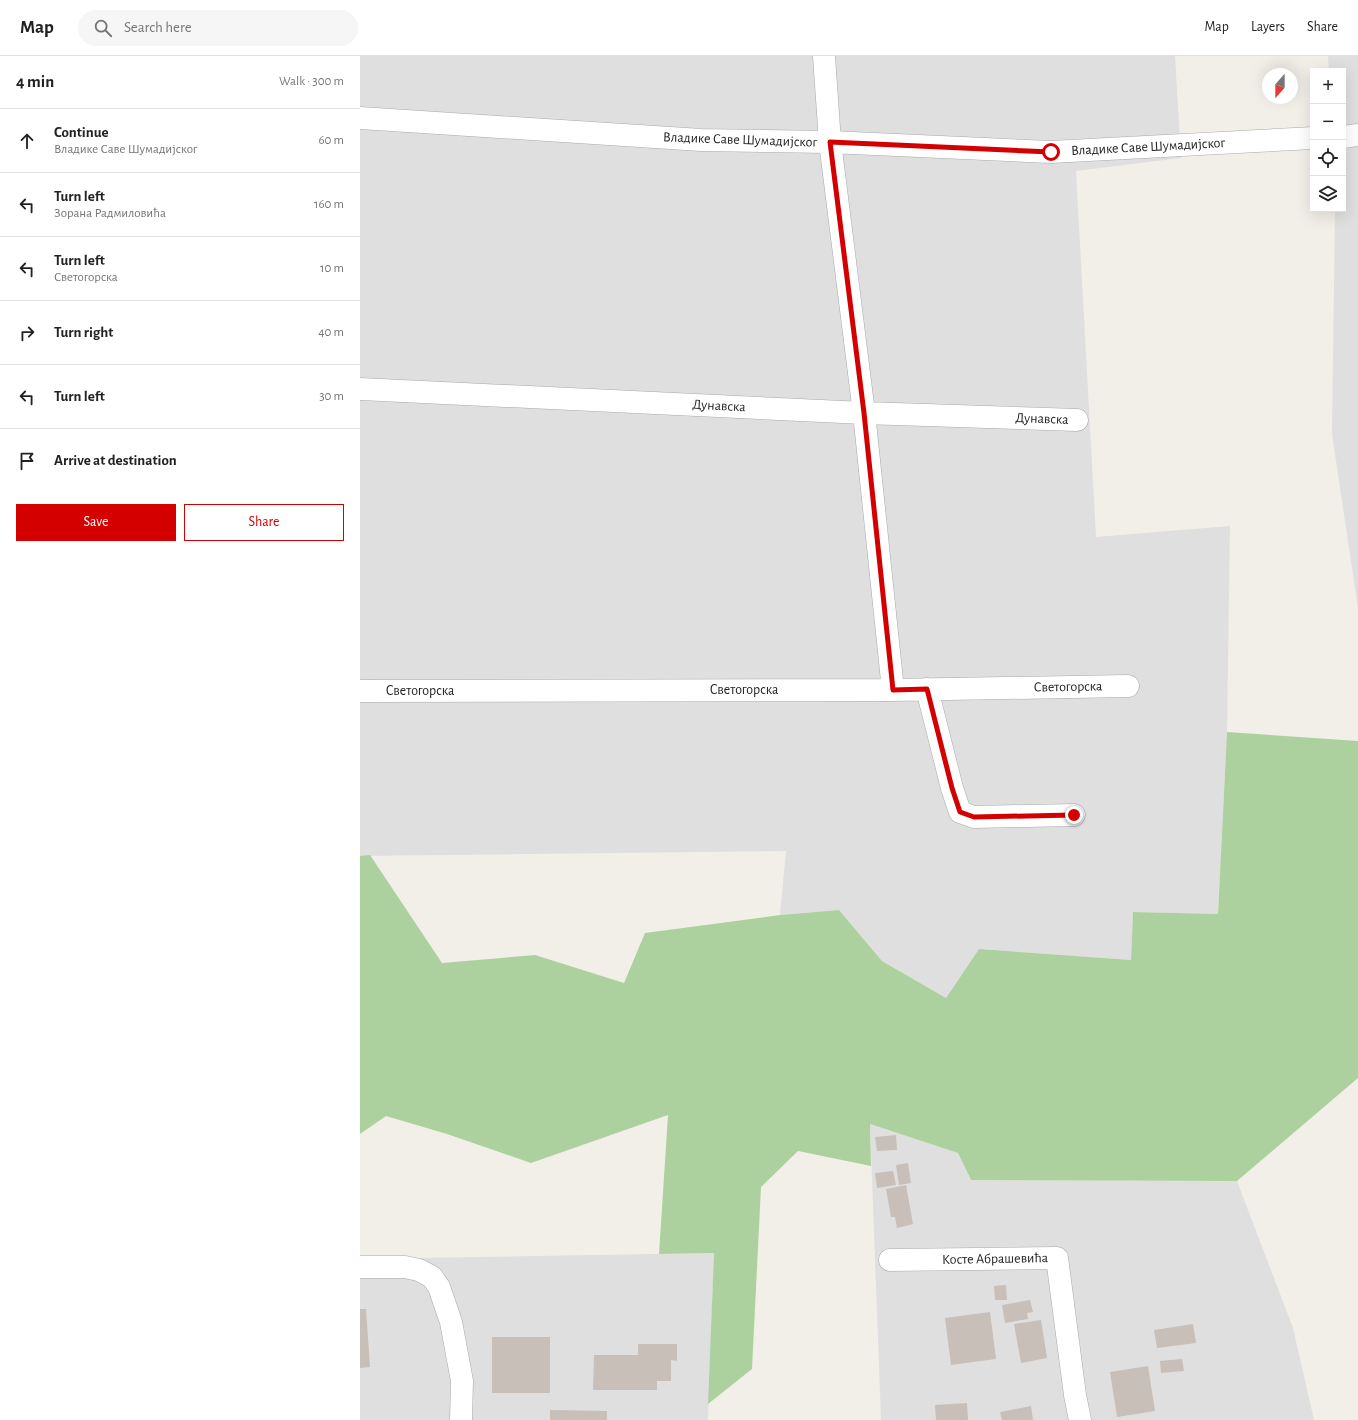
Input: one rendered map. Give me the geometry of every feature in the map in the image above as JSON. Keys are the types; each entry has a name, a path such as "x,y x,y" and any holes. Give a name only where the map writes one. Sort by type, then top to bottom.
{"street":[{"path":"824,56 830,142 864,413 893,690"},
{"name":"Владике Саве Шумадијског","path":"360,118 701,140 830,142 1051,152 1310,138"},
{"path":"1346,137 1358,136"},
{"name":"Дунавска","path":"360,389 864,413 1077,420"},
{"name":"Светогорска","path":"360,691 893,690 1128,686"},
{"path":"927,689 952,788 960,812 974,817 1074,815"},
{"name":"Косте Абрашевића","path":"890,1260 1057,1258 1075,1395 1080,1420"},
{"path":"360,1267 405,1267 419,1270 432,1277 439,1287 451,1322 462,1381 461,1420"}],"shaded area":[{"path":"360,56 1175,56 1181,158 1076,171 1096,537 1230,526 1227,732 1218,914 1133,912 1131,960 979,949 946,998 882,961 839,910 780,915 786,851 360,856"},
{"path":"1328,56 1358,56 1358,608 1332,434 1335,212 1346,212 1346,68 1329,68"},
{"path":"870,1124 958,1153 971,1180 1237,1181 1293,1328 1314,1420 881,1420"},
{"path":"714,1253 708,1420 360,1420 360,1259"}],"green space":[{"path":"1227,732 1358,741 1358,1078 1237,1181 971,1180 958,1153 870,1124 871,1166 798,1151 761,1187 752,1369 708,1404 714,1253 659,1254 668,1115 531,1163 447,1134 386,1116 360,1134 360,856 370,855 442,963 535,955 624,983 645,933 780,915 839,910 882,961 946,998 979,949 1131,960 1133,912 1218,914"}],"building":[{"path":"896,1135 897,1150 877,1151 875,1137"},
{"path":"908,1163 911,1183 899,1185 896,1165"},
{"path":"893,1171 896,1185 877,1188 875,1173"},
{"path":"906,1185 913,1224 897,1228 895,1217 891,1217 886,1189"},
{"path":"1006,1285 1007,1300 995,1300 994,1286"},
{"path":"1030,1300 1033,1312 1027,1313 1028,1319 1005,1323 1002,1305"},
{"path":"360,1309 366,1309 370,1367 360,1368"},
{"path":"990,1312 996,1359 951,1365 945,1318"},
{"path":"1041,1320 1047,1358 1021,1363 1014,1324"},
{"path":"1193,1324 1196,1343 1157,1348 1154,1330"},
{"path":"492,1337 550,1337 550,1393 492,1393"},
{"path":"638,1344 677,1344 677,1361 671,1360 671,1381 657,1381 657,1390 593,1390 594,1355 638,1355"},
{"path":"1182,1359 1184,1371 1161,1373 1160,1361"},
{"path":"1148,1366 1155,1411 1117,1417 1110,1372"},
{"path":"967,1403 968,1420 936,1420 935,1405"},
{"path":"1031,1406 1033,1420 1002,1420 1000,1412"},
{"path":"550,1410 607,1411 607,1420 550,1420"}],"route":[{"path":"1051,152 830,142 864,413 893,690 927,689 952,788 960,812 974,817 1074,815"}]}
